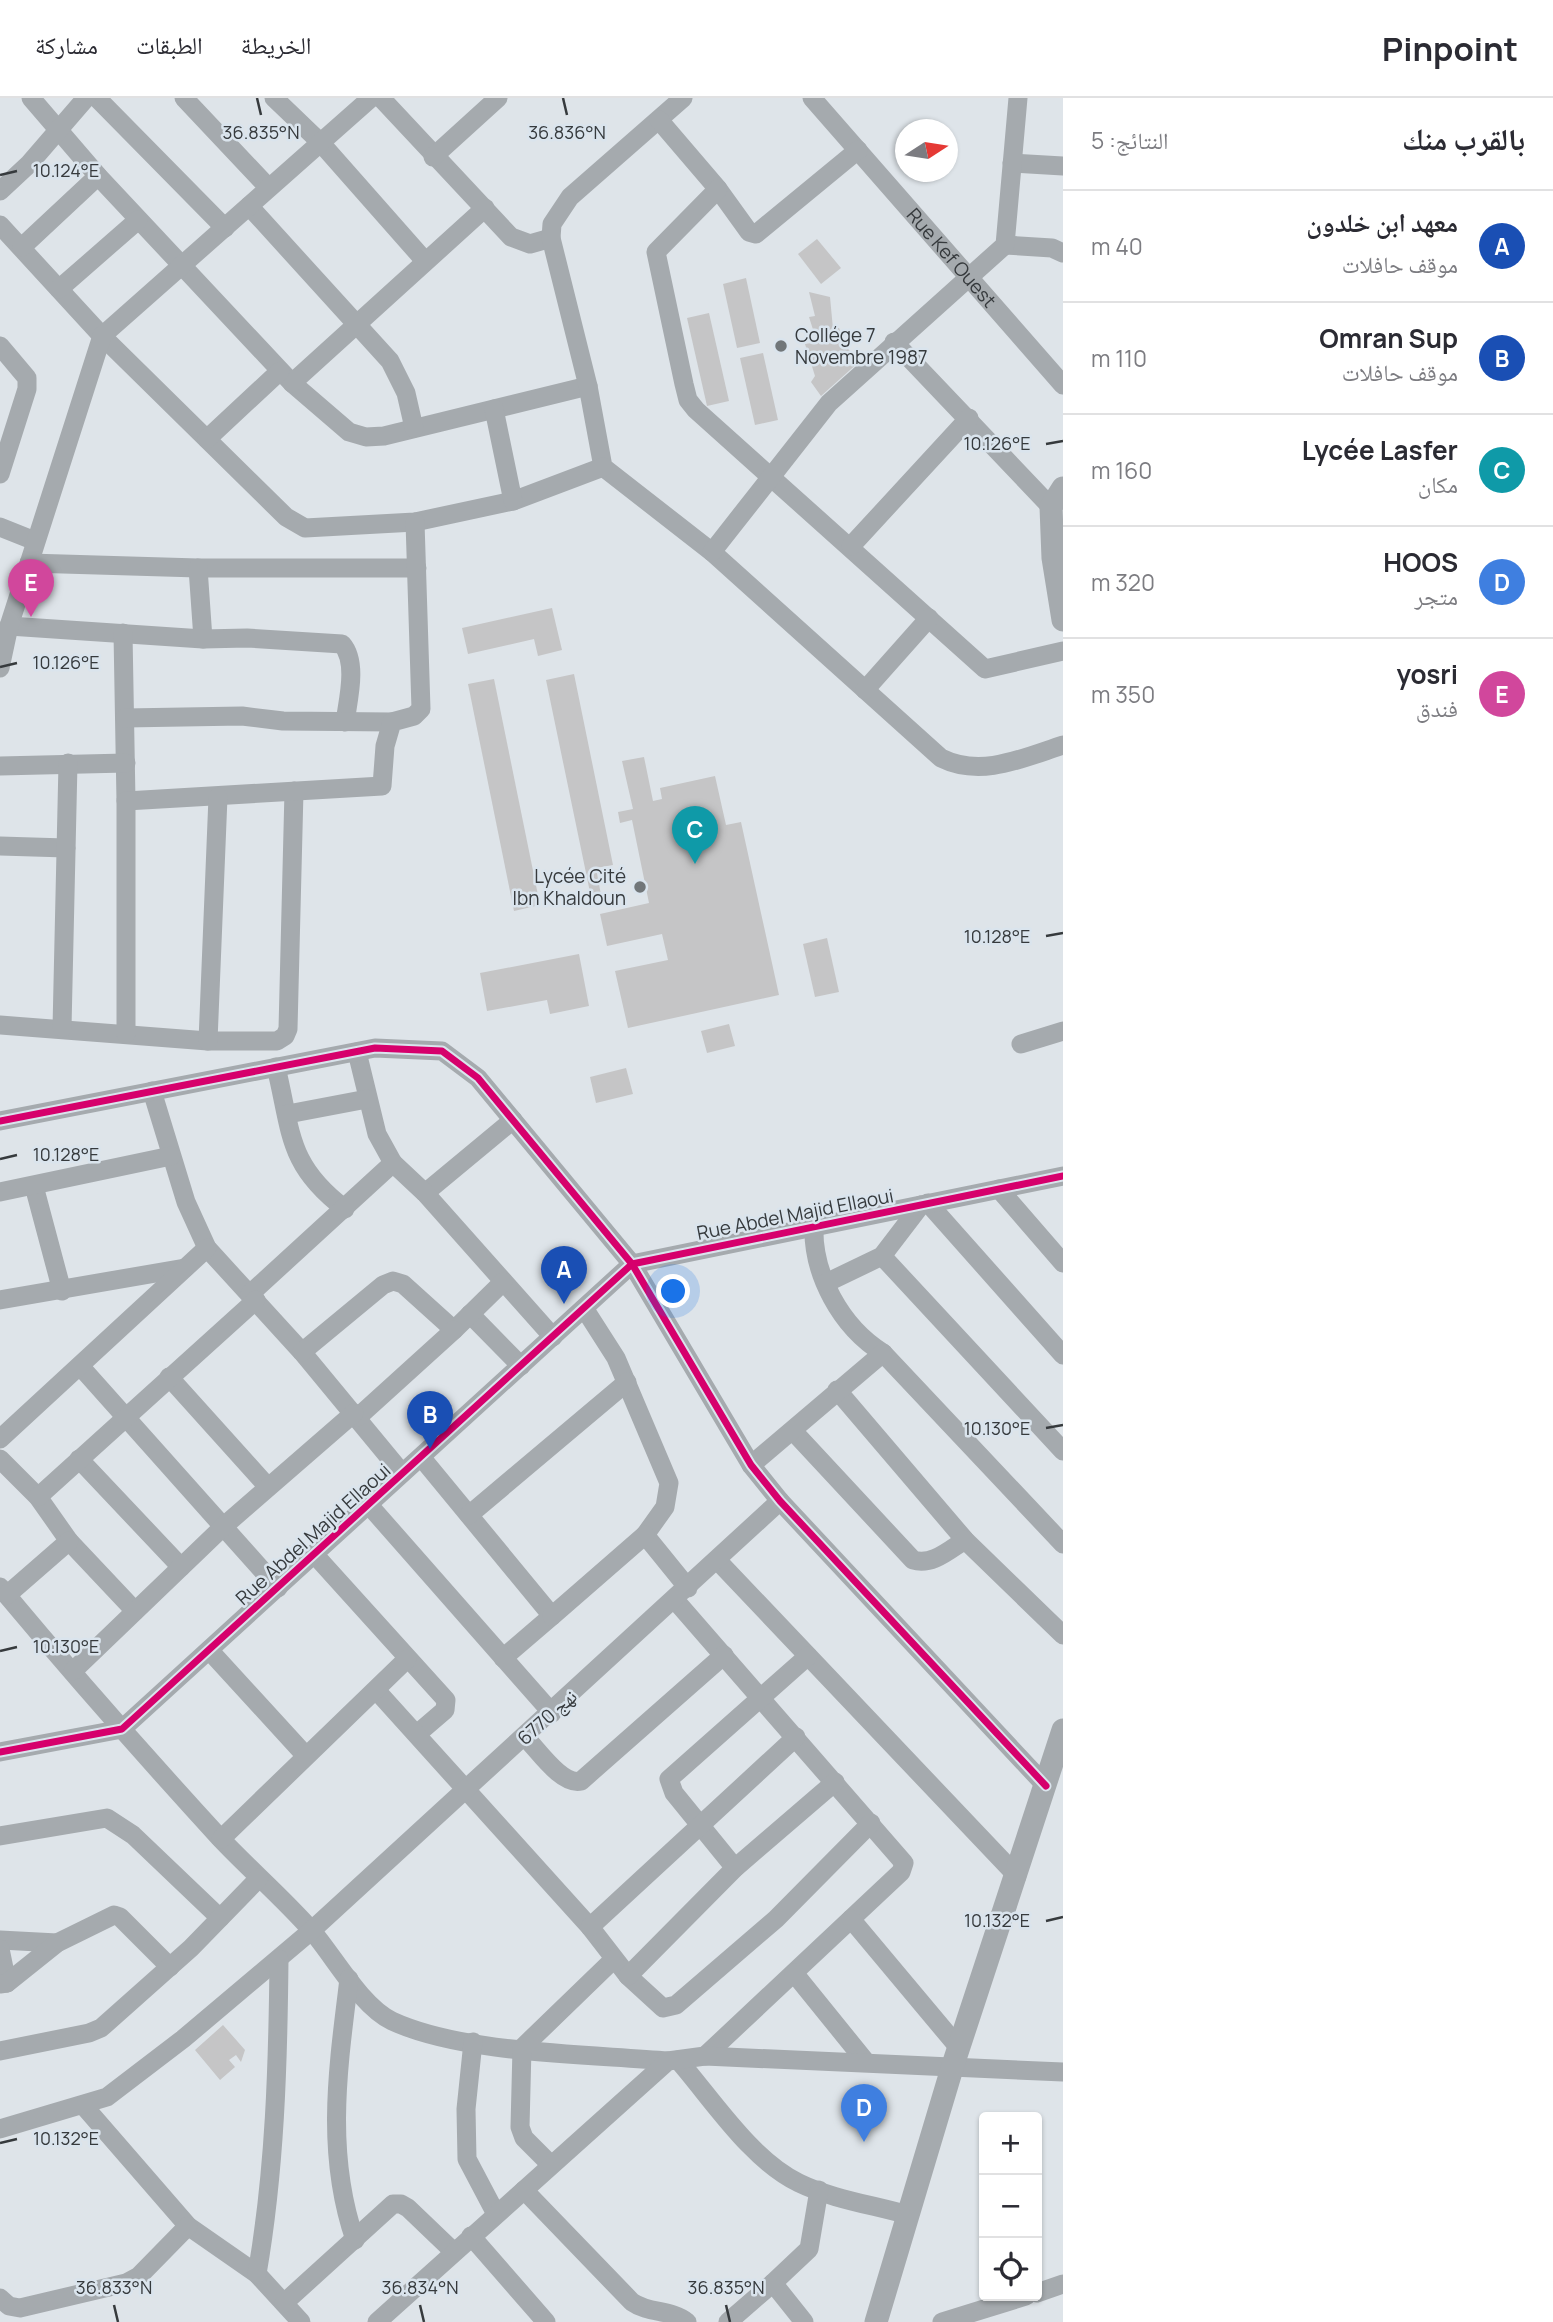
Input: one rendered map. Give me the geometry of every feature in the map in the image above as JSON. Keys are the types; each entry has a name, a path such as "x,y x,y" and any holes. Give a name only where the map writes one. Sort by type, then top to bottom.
{"street":[{"path":"31,98 138,219 286,377 340,428 357,436 375,437 588,386"},
{"path":"0,191 86,98"},
{"path":"96,98 225,228"},
{"path":"184,98 268,187"},
{"path":"274,98 320,142 425,261"},
{"path":"0,668 9,626 35,541 102,335 320,142 348,105 371,98"},
{"path":"381,98 433,157 520,243 530,244 551,238"},
{"path":"433,157 498,98"},
{"path":"683,98 570,197 552,224 551,238 588,386 603,467 712,552 941,758 952,764 972,768 1009,763 1063,745"},
{"name":"Rue Kef Ouest","path":"813,98 1063,385"},
{"path":"1005,245 1018,98"},
{"path":"659,120 718,189 750,232 756,234 858,150"},
{"path":"1012,163 1063,166"},
{"path":"22,247 98,176"},
{"path":"718,189 657,247 657,265 688,400 985,669 1063,651"},
{"path":"249,206 398,373 414,428"},
{"path":"207,439 356,323 485,208"},
{"path":"59,289 138,219"},
{"path":"2,233 22,247 102,335 286,517 305,528 415,522 513,501 603,467"},
{"path":"712,552 829,403 968,275 1005,245 1052,248 1063,253"},
{"path":"894,342 969,418 1057,498 1053,558 1063,620"},
{"path":"0,346 27,378 27,389 0,474"},
{"path":"494,409 513,501"},
{"path":"850,546 969,418"},
{"path":"125,718 242,716 283,721 392,722 414,716 421,709 415,522"},
{"path":"0,527 35,541"},
{"path":"29,563 198,568 417,568"},
{"path":"198,568 203,639"},
{"path":"865,690 929,618"},
{"path":"9,626 203,639 247,638 342,644 348,656 351,681 345,722"},
{"path":"123,633 126,1034"},
{"path":"126,800 382,786 385,746 392,722"},
{"path":"62,1028 68,763"},
{"path":"0,766 126,763"},
{"path":"0,1025 208,1041 277,1041 285,1036 288,1029 294,790"},
{"path":"208,1041 218,797"},
{"path":"0,846 66,848"},
{"path":"1021,1044 1063,1031"},
{"path":"0,1121 357,1052 418,1048 442,1051 478,1078 632,1264 751,1465 780,1501 1046,1786"},
{"path":"357,1052 377,1134 393,1163 425,1192 553,1337"},
{"path":"276,1067 300,1164 318,1188 345,1209"},
{"path":"152,1091 186,1202 207,1248 302,1352 402,1473"},
{"path":"288,1114 367,1099"},
{"path":"425,1192 513,1121"},
{"path":"0,1192 171,1156"},
{"path":"38,1497 169,1377 393,1163"},
{"name":"Rue Abdel Majid Ellaoui","path":"121,1728 632,1264 814,1224 1063,1176"},
{"path":"34,1186 62,1291"},
{"path":"999,1189 1063,1263"},
{"path":"826,1283 882,1256 925,1204 1063,1356"},
{"path":"814,1224 813,1243 818,1265 850,1326 867,1343 883,1353 1063,1544"},
{"path":"0,1439 207,1248"},
{"path":"882,1256 1063,1451"},
{"path":"0,1300 186,1268"},
{"path":"302,1352 383,1285 393,1281 403,1284 454,1330"},
{"path":"73,1671 268,1487 454,1330 503,1282"},
{"path":"503,1658 645,1535 665,1507 669,1483 616,1358 584,1308"},
{"path":"470,1314 521,1366"},
{"path":"751,1465 883,1353"},
{"path":"80,1366 278,1588"},
{"path":"169,1377 268,1487"},
{"path":"469,1515 626,1381"},
{"path":"837,1390 965,1540 1063,1635"},
{"path":"793,1431 913,1560 922,1563 934,1559 965,1540"},
{"path":"421,1457 552,1616"},
{"path":"0,1459 38,1497 69,1541 135,1612"},
{"path":"79,1459 181,1567"},
{"name":"نهج 6770","path":"0,2129 107,2097 122,2087 311,1931 682,1594 780,1501"},
{"path":"368,1504 552,1713"},
{"path":"645,1535 723,1655 902,1858 904,1867 705,2056"},
{"path":"69,1541 3,1591 221,1839 311,1931 371,2006 390,2020 434,2036 473,2042 673,2060 705,2056 866,2062 956,2057 1063,2072"},
{"path":"314,1554 407,1659 444,1696 447,1704 416,1734"},
{"path":"717,1560 1017,1876"},
{"path":"209,1650 306,1756"},
{"path":"525,1737 561,1775 577,1783 723,1655"},
{"path":"735,1868 669,1786 669,1779 808,1656"},
{"path":"221,1839 407,1659"},
{"path":"376,1690 590,1927 628,1976 663,2008 676,2005 776,1919 871,1823"},
{"path":"0,1752 121,1728"},
{"path":"876,2322 956,2057 1063,1730"},
{"path":"590,1927 796,1737"},
{"path":"628,1976 735,1868 835,1782"},
{"path":"0,1836 107,1818 133,1835 220,1918"},
{"path":"0,2051 89,2033 101,2028 170,1967 259,1878"},
{"path":"4,1983 57,1943 114,1915 120,1917 170,1967"},
{"path":"851,1919 956,2057"},
{"path":"0,1940 57,1943"},
{"path":"0,1949 4,1983"},
{"path":"257,2274 270,2201 279,1959"},
{"path":"550,2164 524,2138 520,2127 522,2048 614,1959"},
{"path":"794,1973 866,2062"},
{"path":"349,1979 339,2063 336,2165 343,2204 355,2240"},
{"path":"473,2042 466,2109 467,2159 496,2214"},
{"path":"673,2060 761,2157 790,2178 819,2190 908,2215"},
{"path":"387,2319 454,2252 550,2164 673,2060"},
{"path":"83,2105 188,2226 257,2274 301,2322"},
{"path":"524,2190 632,2302 646,2310 674,2315 687,2322"},
{"path":"728,2322 809,2249 819,2190"},
{"path":"284,2303 389,2206 401,2204 454,2252"},
{"path":"0,2298 9,2306 20,2308 126,2283 139,2276 188,2226"},
{"path":"471,2236 546,2322"},
{"path":"773,2283 804,2322"},
{"path":"1042,2290 1063,2284"},
{"path":"942,2322 1010,2301"}],"building":[{"path":"817,239 841,268 821,284 798,254"},
{"path":"746,278 760,343 737,348 723,284"},
{"path":"809,292 830,297 833,329 839,328 846,347 860,361 821,396 811,382 815,376 805,344 817,342 809,317 815,316"},
{"path":"709,313 729,401 707,406 687,318"},
{"path":"763,353 778,420 755,425 740,358"},
{"path":"552,608 562,650 538,656 534,639 468,654 462,628"},
{"path":"574,674 613,865 596,868 601,895 591,897 546,680"},
{"path":"494,679 540,905 514,911 468,684"},
{"path":"644,757 653,801 662,799 660,788 715,776 726,825 741,822 779,995 628,1028 615,971 668,960 662,934 607,946 600,914 649,903 632,820 620,823 618,812 633,809 622,761"},
{"path":"827,938 839,992 815,997 803,944"},
{"path":"579,954 589,1006 550,1014 547,1000 487,1011 480,973"},
{"path":"729,1024 735,1046 707,1053 701,1031"},
{"path":"626,1068 633,1094 596,1103 590,1077"},
{"path":"223,2025 245,2050 241,2062 236,2055 229,2060 235,2067 220,2080 195,2050"}],"cycle path":[{"path":"0,1121 375,1048 442,1051 478,1078 632,1264 751,1465 780,1501 1046,1786"},
{"path":"0,1752 122,1729 632,1264 1063,1176"}],"place":[{"name":"Collége 7 Novembre 1987","path":"781,346"},
{"name":"yosri","path":"31,617"},
{"name":"Lycée Lasfer","path":"695,864"},
{"name":"Lycée Cité Ibn Khaldoun","path":"640,887"},
{"name":"معهد ابن خلدون","path":"564,1304"},
{"name":"Omran Sup","path":"430,1449"},
{"name":"HOOS","path":"864,2142"}]}
